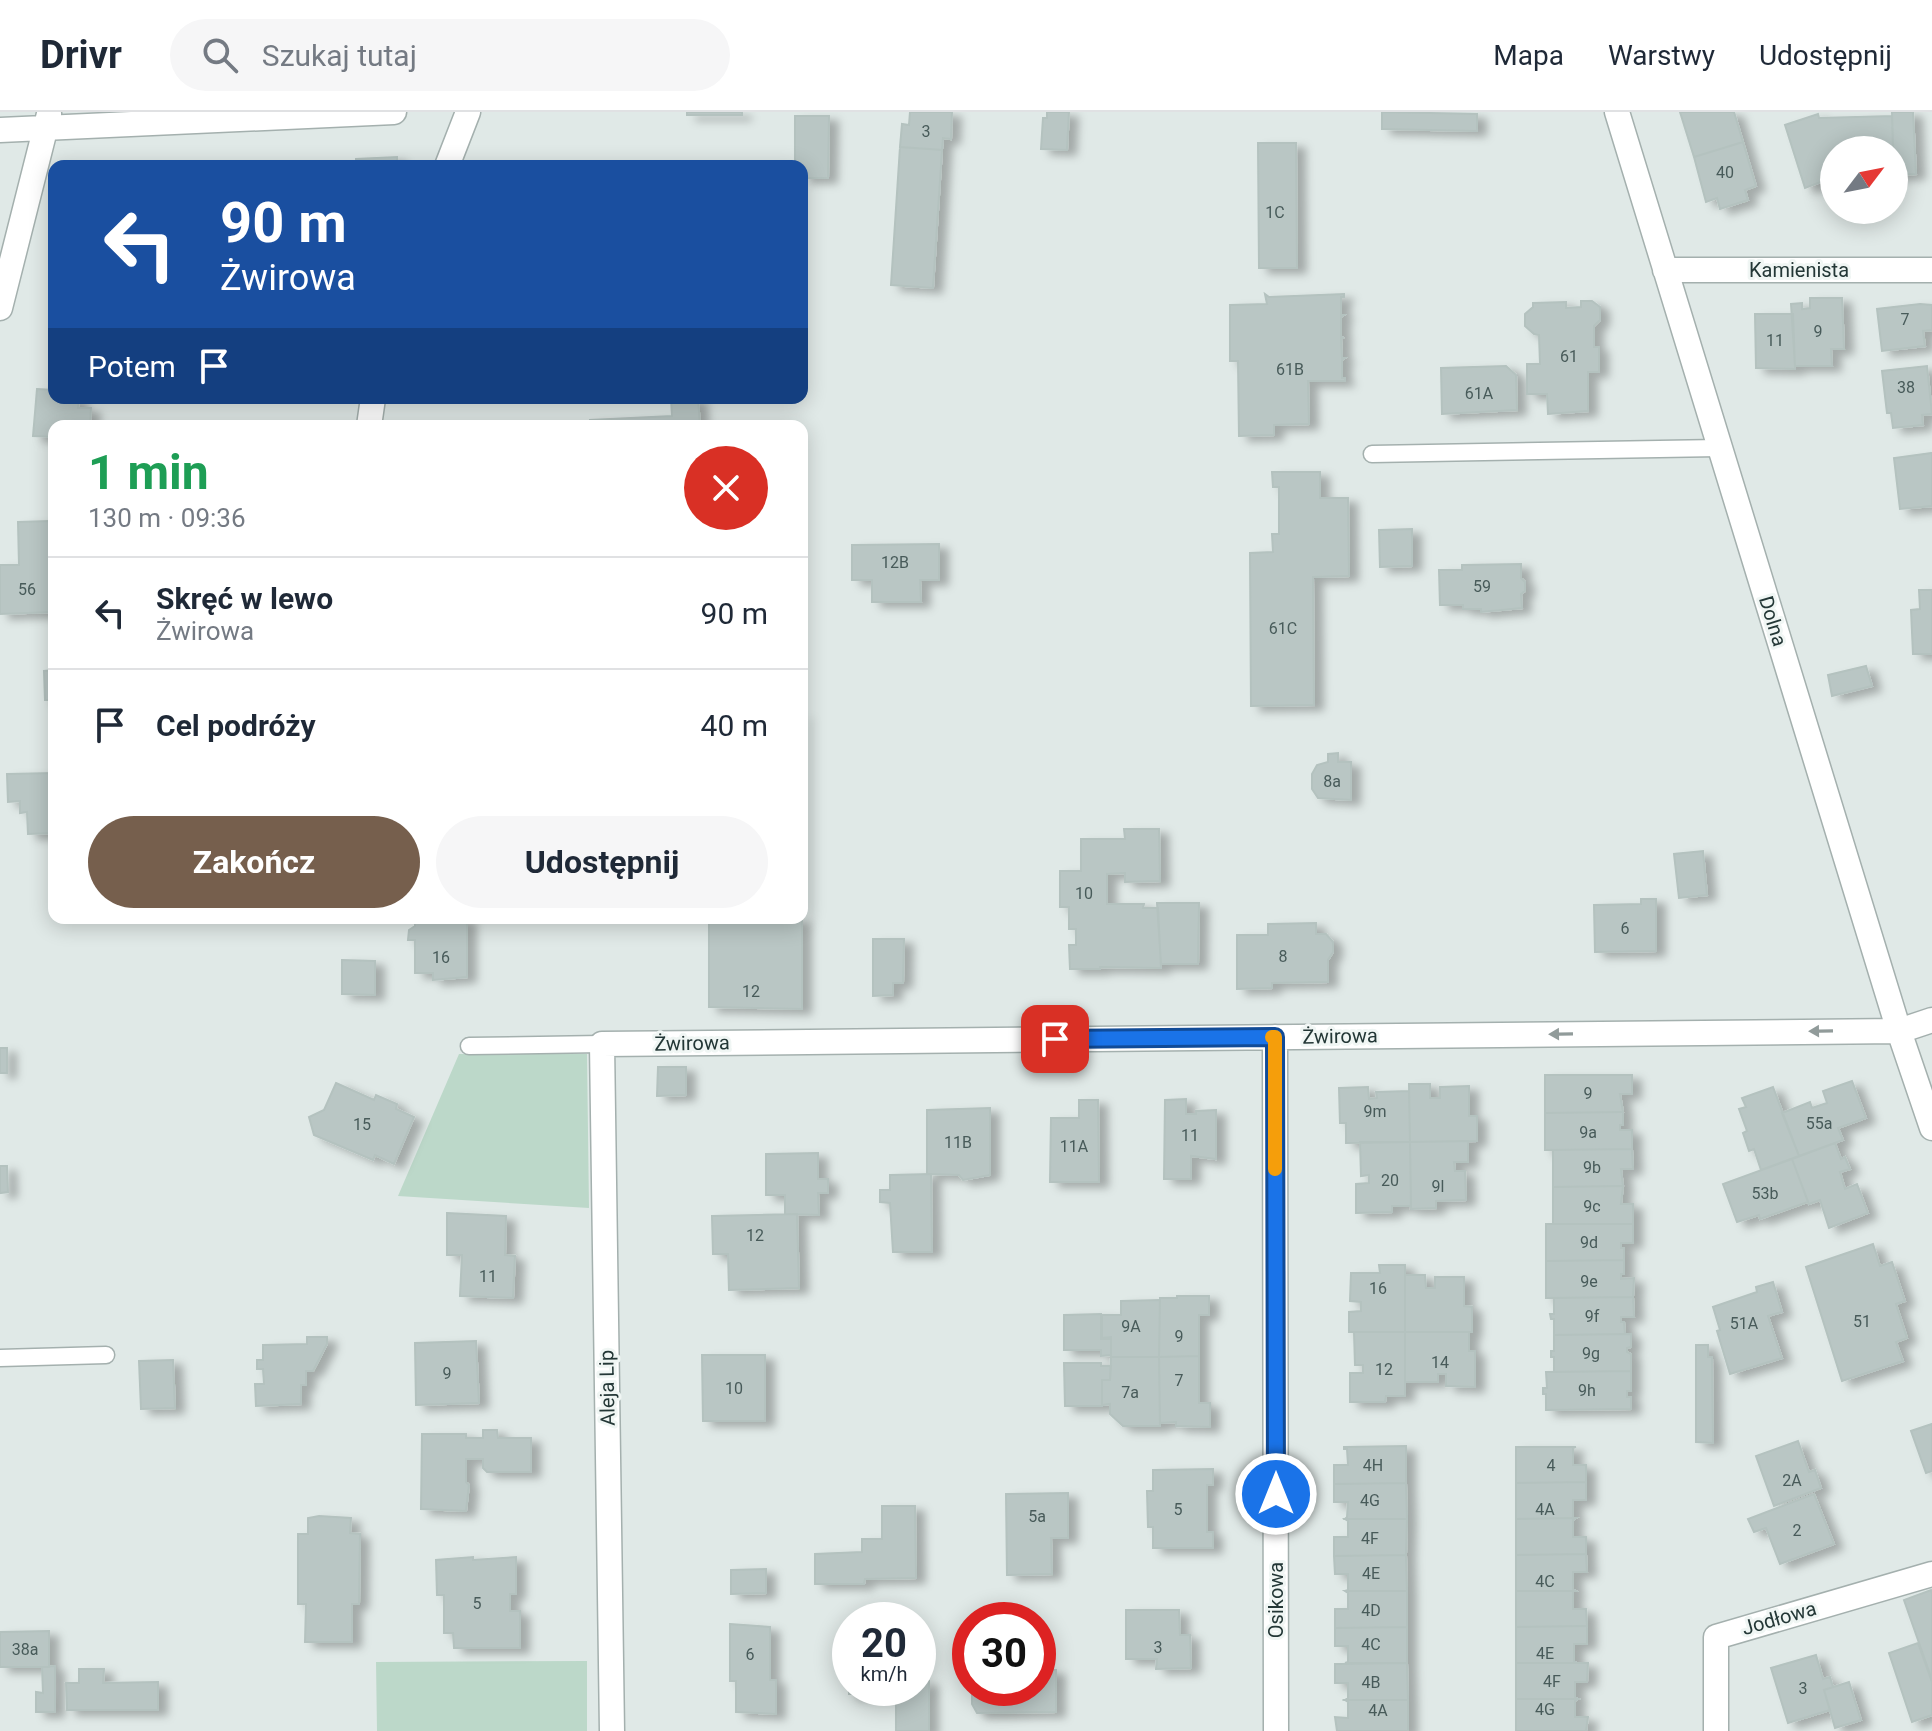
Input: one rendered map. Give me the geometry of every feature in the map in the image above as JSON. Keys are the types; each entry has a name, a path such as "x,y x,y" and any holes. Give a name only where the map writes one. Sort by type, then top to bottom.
{"street":[{"path":"0,130 47,120 394,112"},
{"path":"449,160 468,112"},
{"name":"Dolna","path":"1617,112 1899,1031 1932,1128"},
{"path":"0,308 47,120"},
{"name":"Kamienista","path":"1665,270 1932,270"},
{"name":"Żwirowa","path":"602,1044 1899,1031 1932,1020"},
{"name":"Osikowa","path":"1275,1037 1276,1731"},
{"name":"Aleja Lip","path":"602,1044 612,1731"},
{"name":"Jodłowa","path":"1716,1731 1716,1637 1932,1574"}],"lane":[{"path":"1372,454 1719,448"},
{"path":"469,1046 602,1044"},
{"path":"0,1358 106,1355"}],"green space":[{"path":"459,1054 587,1054 589,1208 398,1196"},
{"path":"587,1661 587,1731 377,1731 376,1662"}],"building":[{"path":"687,112 742,112 742,115 687,115"},
{"path":"910,112 952,112 951,139 943,138 942,150 900,147 902,124 909,125"},
{"path":"1047,112 1069,112 1067,150 1041,149 1043,118 1047,118"},
{"path":"1382,112 1477,114 1477,131 1382,129"},
{"path":"1680,112 1734,112 1743,142 1694,157"},
{"path":"1892,112 1913,112 1916,174 1908,174 1908,136 1893,136"},
{"path":"1818,114 1819,118 1892,116 1893,136 1820,136 1820,182 1805,188 1785,125"},
{"path":"795,116 829,116 828,178 808,178 808,160 795,160"},
{"path":"1743,142 1756,186 1745,190 1748,200 1720,209 1717,198 1706,202 1694,157"},
{"path":"1258,143 1296,143 1297,268 1259,268"},
{"path":"900,147 942,150 933,288 891,285"},
{"path":"397,157 397,160 356,159"},
{"path":"1265,294 1269,297 1344,294 1341,297 1341,315 1344,315 1341,317 1341,337 1344,338 1341,338 1342,358 1345,358 1342,360 1342,378 1345,381 1308,381 1309,424 1274,425 1274,435 1239,436 1238,361 1230,361 1230,305 1267,304"},
{"path":"1810,298 1842,298 1844,349 1831,349 1832,366 1795,366 1791,304 1802,303 1802,309 1810,308"},
{"path":"1581,301 1592,301 1600,307 1600,320 1594,326 1594,347 1599,347 1599,372 1588,372 1588,411 1548,414 1547,394 1527,394 1527,364 1540,364 1539,335 1525,326 1525,314 1533,303 1566,302 1566,308 1581,307"},
{"path":"1932,305 1932,330 1923,331 1925,346 1882,351 1877,309"},
{"path":"1755,314 1793,314 1795,369 1756,368"},
{"path":"1506,366 1516,375 1517,410 1442,414 1441,368"},
{"path":"1927,366 1932,414 1922,415 1923,425 1893,428 1891,413 1887,413 1882,371"},
{"path":"37,389 48,390 48,404 78,404 78,408 91,408 90,420 48,420 48,437 33,436"},
{"path":"671,404 698,404 700,420 590,420 672,416"},
{"path":"1932,453 1932,506 1900,509 1894,458"},
{"path":"1272,472 1320,472 1320,498 1348,498 1349,576 1313,577 1314,705 1251,706 1250,553 1273,552 1272,534 1279,534 1279,487 1273,487"},
{"path":"48,521 48,612 0,614 0,565 19,565 18,522"},
{"path":"1412,529 1412,566 1380,567 1379,530"},
{"path":"939,544 939,580 920,580 921,602 872,602 872,580 852,580 852,545"},
{"path":"1521,564 1521,578 1525,582 1525,591 1521,594 1522,608 1481,612 1481,609 1463,609 1463,605 1440,605 1439,570 1462,570 1462,565"},
{"path":"1919,590 1932,590 1932,654 1913,654 1911,610 1920,609"},
{"path":"1866,666 1872,686 1832,696 1828,675"},
{"path":"44,671 48,671 48,700 45,700"},
{"path":"1338,753 1338,762 1351,762 1351,800 1318,798 1312,789 1312,774 1317,765 1328,762 1328,754"},
{"path":"48,773 48,833 28,834 27,812 20,813 20,801 8,802 7,774"},
{"path":"1124,829 1159,829 1160,881 1125,882 1125,873 1107,874 1107,904 1144,904 1143,908 1158,908 1161,968 1070,969 1069,945 1076,945 1076,929 1069,929 1069,907 1060,907 1060,871 1081,871 1081,839 1125,839"},
{"path":"1703,851 1707,895 1679,898 1674,854"},
{"path":"1641,899 1656,899 1656,951 1595,952 1594,905 1641,904"},
{"path":"1157,903 1199,903 1198,964 1161,964"},
{"path":"1316,923 1316,934 1326,934 1333,942 1333,952 1328,960 1328,982 1272,983 1272,988 1237,989 1237,935 1268,935 1268,924"},
{"path":"467,924 467,977 433,980 433,973 415,973 415,940 408,940 409,930 415,926"},
{"path":"709,924 802,924 802,1009 709,1007"},
{"path":"873,939 904,939 903,983 893,983 893,995 873,996"},
{"path":"342,960 375,961 375,995 342,994"},
{"path":"0,1048 7,1048 7,1073 0,1073"},
{"path":"658,1067 686,1067 686,1095 657,1096"},
{"path":"1545,1075 1632,1075 1632,1094 1620,1094 1623,1112 1545,1113"},
{"path":"1852,1081 1866,1118 1838,1128 1843,1140 1799,1156 1782,1113 1810,1102 1812,1108 1827,1103 1823,1091"},
{"path":"336,1083 374,1100 376,1095 397,1104 396,1109 414,1117 394,1164 375,1155 373,1160 314,1135 309,1117 324,1110"},
{"path":"1409,1084 1430,1084 1430,1098 1440,1098 1440,1087 1469,1086 1469,1116 1477,1116 1477,1141 1410,1142"},
{"path":"1368,1087 1369,1099 1377,1098 1376,1092 1409,1091 1410,1142 1346,1143 1346,1123 1340,1123 1339,1088"},
{"path":"1773,1087 1799,1156 1761,1170 1754,1149 1749,1151 1743,1133 1747,1131 1739,1109 1746,1107 1742,1098"},
{"path":"1186,1099 1186,1114 1216,1110 1216,1159 1191,1156 1191,1179 1164,1179 1165,1100"},
{"path":"1079,1100 1098,1100 1099,1182 1050,1182 1051,1118 1079,1118"},
{"path":"990,1108 990,1175 963,1180 959,1175 927,1174 927,1110"},
{"path":"1623,1112 1620,1130 1632,1130 1632,1149 1545,1150 1545,1113"},
{"path":"1468,1141 1468,1162 1454,1162 1455,1171 1465,1171 1466,1200 1436,1201 1436,1208 1411,1209 1410,1142"},
{"path":"1360,1142 1410,1142 1411,1206 1392,1206 1392,1212 1356,1213 1356,1184 1369,1183 1369,1175 1361,1176"},
{"path":"1835,1143 1841,1159 1845,1157 1850,1169 1840,1172 1845,1189 1857,1184 1868,1213 1829,1228 1820,1200 1809,1204 1792,1159"},
{"path":"1632,1149 1633,1169 1621,1169 1623,1186 1553,1187 1553,1150"},
{"path":"818,1153 818,1179 828,1179 828,1193 818,1193 819,1215 785,1214 785,1195 766,1195 766,1154"},
{"path":"1792,1159 1808,1202 1760,1219 1759,1215 1737,1222 1723,1184"},
{"path":"0,1166 7,1166 8,1192 0,1193"},
{"path":"931,1174 932,1252 893,1252 890,1203 880,1202 880,1190 890,1190 890,1175"},
{"path":"1623,1186 1621,1204 1633,1204 1633,1224 1553,1224 1553,1187"},
{"path":"447,1213 506,1216 505,1255 515,1256 513,1298 460,1296 462,1255 447,1255"},
{"path":"797,1214 799,1288 729,1290 728,1254 713,1254 712,1216"},
{"path":"1546,1224 1633,1224 1633,1243 1621,1243 1624,1260 1546,1261"},
{"path":"1873,1244 1880,1266 1892,1262 1905,1301 1896,1304 1907,1338 1896,1342 1903,1361 1842,1381 1806,1267"},
{"path":"1624,1260 1621,1279 1634,1278 1633,1297 1546,1298 1546,1261"},
{"path":"1379,1265 1405,1265 1405,1332 1349,1332 1349,1312 1361,1311 1361,1302 1350,1301 1351,1273 1380,1273"},
{"path":"1405,1275 1425,1275 1426,1288 1435,1288 1435,1277 1464,1277 1464,1306 1472,1307 1472,1332 1405,1332"},
{"path":"1773,1282 1782,1312 1768,1316 1782,1358 1730,1374 1713,1307 1757,1292 1756,1287"},
{"path":"1209,1296 1209,1315 1199,1315 1199,1356 1159,1357 1160,1298"},
{"path":"1633,1297 1634,1317 1621,1317 1625,1334 1554,1335 1554,1319 1550,1314 1554,1314 1554,1298"},
{"path":"1160,1300 1159,1357 1111,1357 1111,1337 1102,1338 1102,1315 1121,1315 1121,1301"},
{"path":"1101,1314 1101,1339 1111,1339 1111,1355 1101,1356 1101,1350 1064,1350 1064,1315"},
{"path":"1354,1332 1405,1332 1405,1396 1386,1396 1385,1402 1350,1402 1350,1373 1363,1373 1363,1365 1355,1365"},
{"path":"1405,1332 1469,1332 1469,1351 1475,1351 1475,1387 1446,1386 1446,1374 1438,1374 1438,1382 1405,1382"},
{"path":"1631,1334 1631,1347 1627,1348 1627,1352 1631,1354 1631,1371 1554,1372 1551,1351 1554,1351 1554,1335"},
{"path":"307,1337 327,1337 327,1344 313,1371 306,1371 306,1385 301,1385 301,1404 256,1406 255,1384 264,1384 263,1369 257,1369 257,1360 263,1360 263,1345 307,1344"},
{"path":"476,1341 479,1403 416,1405 415,1343"},
{"path":"1696,1345 1708,1345 1708,1357 1712,1357 1713,1443 1696,1442"},
{"path":"702,1355 765,1355 765,1421 703,1421"},
{"path":"1199,1356 1199,1403 1210,1403 1210,1427 1160,1423 1159,1357"},
{"path":"1111,1357 1159,1357 1160,1426 1123,1426 1110,1414 1110,1404 1102,1405 1102,1380 1110,1380"},
{"path":"173,1360 175,1408 141,1409 139,1361"},
{"path":"1064,1363 1111,1366 1110,1380 1102,1380 1102,1406 1065,1406"},
{"path":"1631,1371 1631,1391 1627,1391 1627,1397 1631,1397 1631,1409 1546,1410 1543,1388 1547,1388 1546,1372"},
{"path":"1932,1424 1932,1471 1926,1473 1911,1431"},
{"path":"483,1430 497,1430 498,1438 531,1438 531,1472 487,1472 483,1468 483,1459 466,1459 466,1482 469,1485 466,1511 421,1509 422,1434 466,1434 466,1438 483,1438"},
{"path":"1798,1441 1809,1472 1815,1470 1821,1488 1774,1506 1756,1456"},
{"path":"1406,1446 1406,1483 1334,1484 1334,1465 1348,1465 1347,1449 1344,1447"},
{"path":"1516,1447 1576,1447 1573,1448 1573,1465 1586,1465 1586,1482 1516,1483"},
{"path":"1213,1469 1213,1485 1207,1485 1207,1532 1213,1532 1213,1548 1153,1548 1153,1527 1148,1527 1147,1491 1153,1491 1153,1470"},
{"path":"1586,1482 1586,1500 1573,1500 1573,1518 1576,1518 1516,1519 1516,1483"},
{"path":"1406,1483 1407,1519 1345,1519 1348,1502 1334,1502 1334,1484"},
{"path":"1068,1493 1068,1538 1051,1538 1052,1574 1007,1575 1006,1494"},
{"path":"1814,1494 1834,1544 1780,1564 1766,1528 1754,1532 1748,1519"},
{"path":"882,1506 915,1506 916,1578 865,1579 864,1584 815,1584 815,1554 862,1552 862,1539 882,1539"},
{"path":"308,1518 351,1518 350,1533 360,1534 359,1604 352,1604 352,1642 305,1642 306,1604 298,1604 298,1534 308,1534"},
{"path":"1576,1518 1573,1520 1573,1537 1586,1537 1586,1554 1516,1555 1516,1519"},
{"path":"1345,1519 1407,1519 1406,1555 1334,1556 1334,1537 1348,1537 1348,1521"},
{"path":"1586,1554 1587,1572 1573,1572 1573,1589 1576,1591 1516,1591 1516,1555"},
{"path":"1406,1555 1407,1591 1345,1591 1348,1590 1348,1574 1335,1574 1334,1556"},
{"path":"473,1557 473,1560 516,1557 516,1594 510,1594 510,1611 520,1611 520,1648 454,1648 453,1633 444,1633 444,1595 437,1595 436,1560"},
{"path":"766,1569 766,1593 731,1594 731,1570"},
{"path":"1931,1590 1932,1594 1932,1680 1904,1600"},
{"path":"1345,1591 1407,1591 1407,1627 1335,1628 1335,1609 1348,1609 1348,1593"},
{"path":"1516,1591 1573,1591 1573,1609 1586,1609 1587,1626 1516,1627"},
{"path":"1126,1610 1179,1610 1180,1635 1190,1635 1191,1668 1156,1669 1157,1659 1126,1659"},
{"path":"730,1624 770,1627 770,1680 776,1680 776,1714 736,1712 736,1681 730,1681"},
{"path":"1587,1626 1587,1644 1574,1644 1574,1661 1577,1663 1516,1663 1516,1627"},
{"path":"1407,1627 1407,1663 1345,1663 1348,1662 1348,1646 1335,1646 1335,1628"},
{"path":"49,1631 49,1667 0,1667 0,1632"},
{"path":"1918,1643 1932,1682 1932,1715 1912,1722 1889,1653"},
{"path":"1816,1655 1823,1679 1830,1677 1833,1687 1824,1690 1830,1710 1788,1723 1771,1668"},
{"path":"1407,1663 1408,1700 1345,1700 1348,1698 1348,1683 1335,1683 1335,1664"},
{"path":"1516,1663 1588,1663 1587,1682 1575,1682 1575,1697 1578,1699 1516,1699"},
{"path":"55,1666 55,1712 36,1712 36,1692 43,1693 42,1667"},
{"path":"79,1669 104,1669 103,1683 158,1682 158,1710 67,1710 66,1683 79,1683"},
{"path":"1849,1682 1861,1720 1835,1728 1824,1690"},
{"path":"1516,1699 1578,1699 1575,1701 1575,1717 1588,1717 1586,1731 1516,1731"},
{"path":"1345,1700 1408,1700 1408,1731 1337,1731 1335,1717 1348,1718 1348,1702"},
{"path":"896,1706 929,1706 929,1731 896,1731"},
{"path":"973,1706 1056,1706 1056,1712 977,1713"}],"slow traffic":[{"path":"1272,1037 1275,1037 1275,1169"}],"route":[{"path":"1055,1039 1275,1037 1276,1494"}]}
